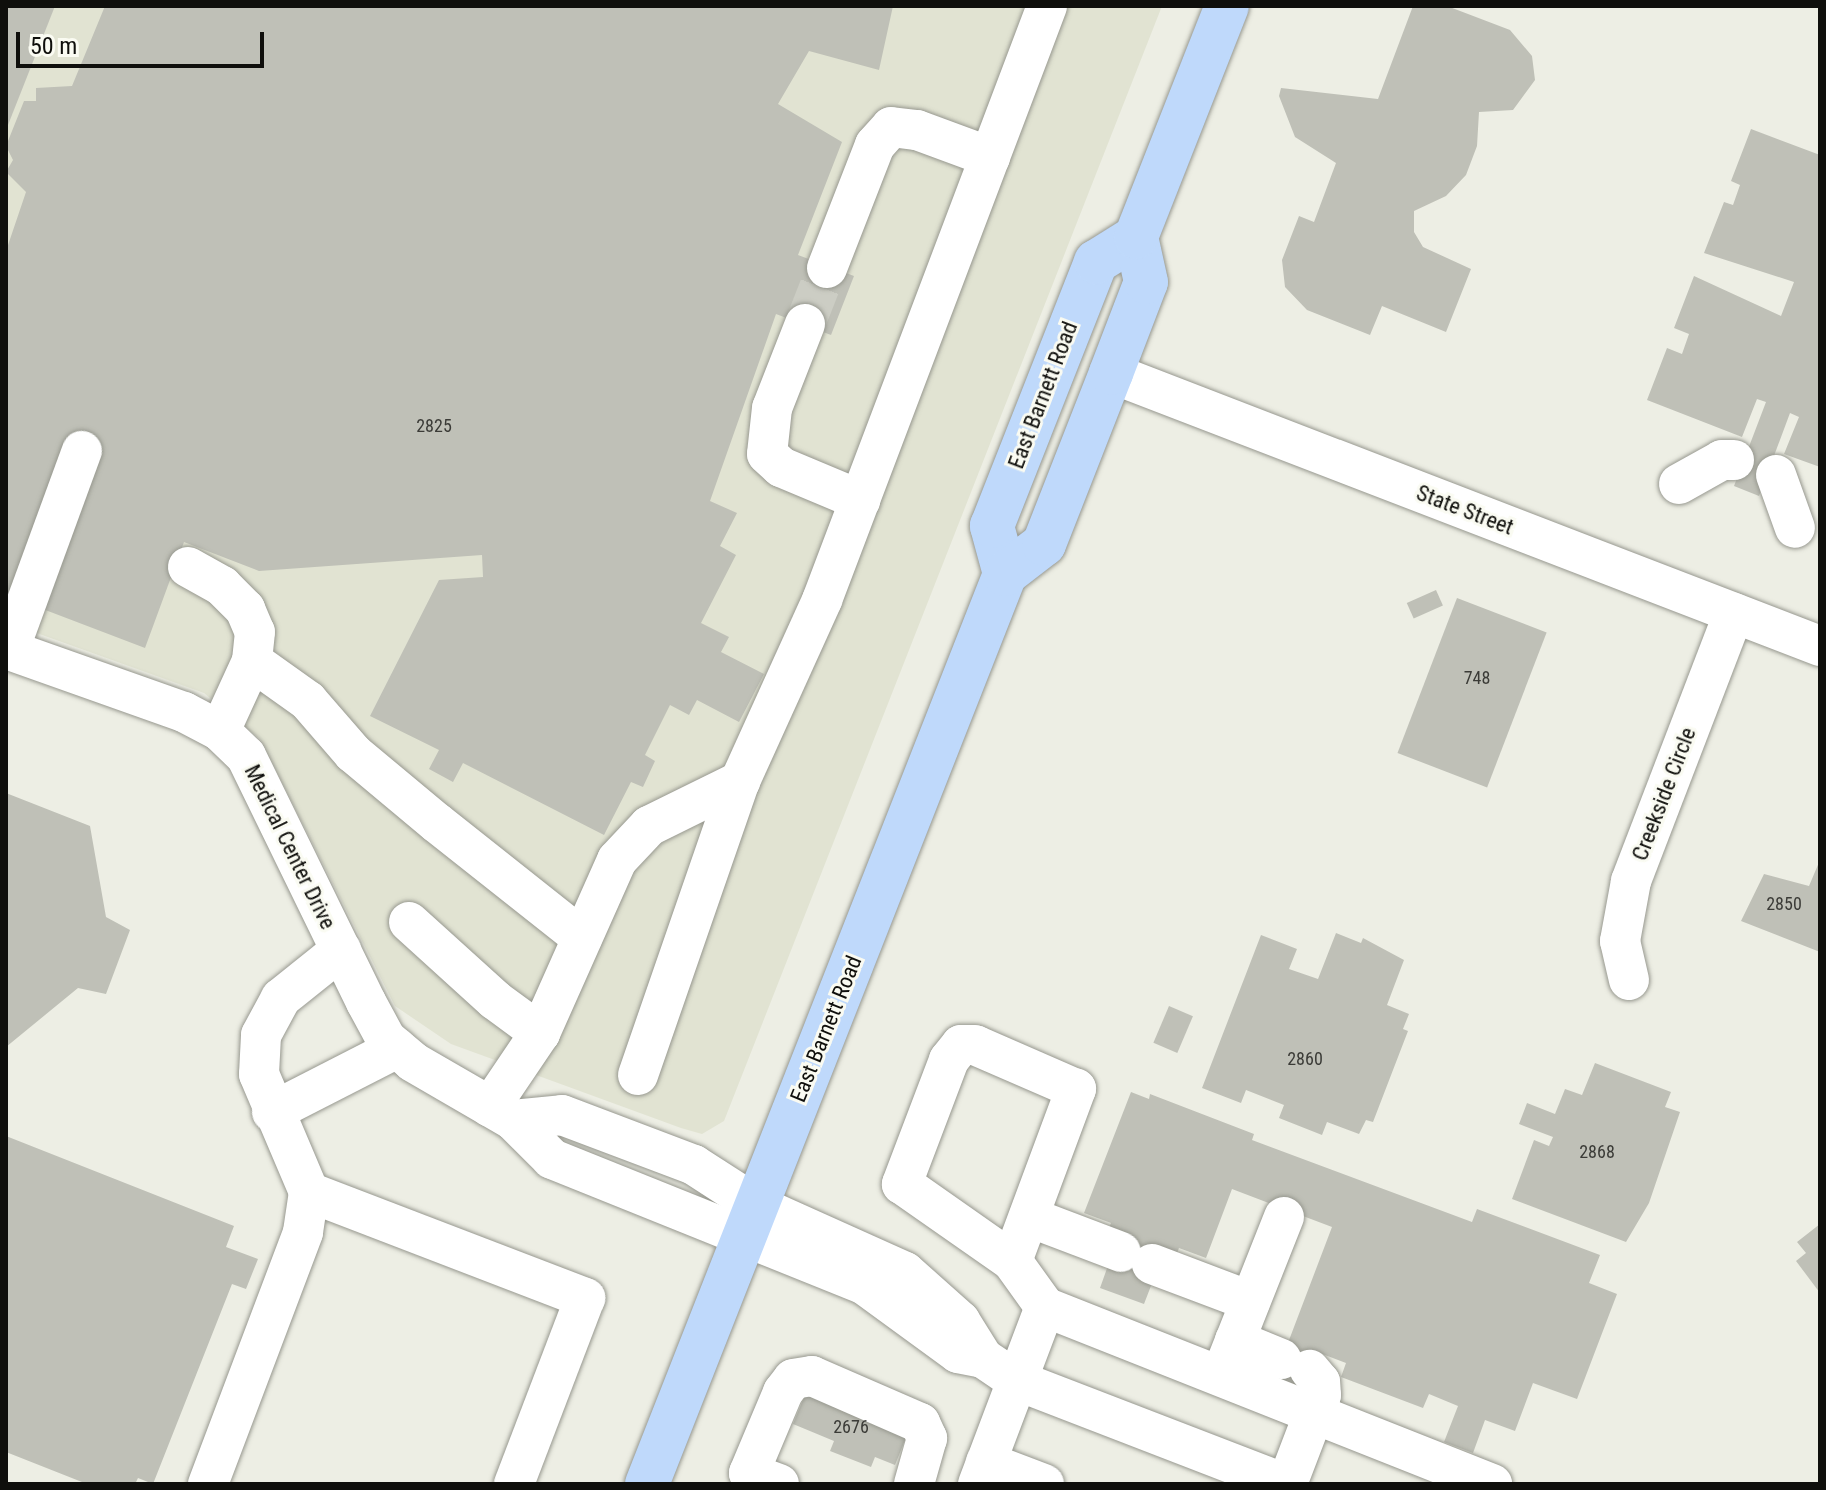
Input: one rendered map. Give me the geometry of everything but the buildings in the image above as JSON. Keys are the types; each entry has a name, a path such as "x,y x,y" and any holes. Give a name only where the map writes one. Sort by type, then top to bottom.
{"main road":[{"path":"1005,574 1044,544 1111,373 1146,282 1136,237 1227,6"},
{"name":"East Barnett Road","path":"647,1484 1005,574 992,526 1096,262 1136,237"}],"street":[{"path":"638,1075 740,781 860,500 1047,6"},
{"path":"827,268 875,145 891,127 917,130 990,157"},
{"path":"805,324 772,408 767,454 781,467 860,500"},
{"name":"State Street","path":"1111,373 1820,646"},
{"path":"8,649 82,451"},
{"path":"1679,484 1722,460 1734,460"},
{"path":"1776,475 1795,528"},
{"path":"188,567 222,586 245,609 255,632 252,661 220,731"},
{"name":"Creekside Circle","path":"1629,980 1620,941 1631,881 1734,613"},
{"name":"Medical Center Drive","path":"8,649 184,712 220,731 246,756 386,1039 502,1114 552,1159 750,1221 865,1285 958,1353 983,1358 1016,1380 1286,1484"},
{"path":"252,661 308,701 353,753 582,938"},
{"path":"502,1114 617,860 649,826 740,781"},
{"path":"409,922 495,1000 540,1033"},
{"path":"208,1484 303,1232 309,1192 272,1112 259,1074 261,1035 281,998 341,950"},
{"path":"1012,1261 1076,1089 975,1045 961,1045 949,1060 902,1184 1012,1261 1045,1307 1492,1484"},
{"path":"272,1112 397,1048"},
{"path":"309,1192 585,1298 514,1484"},
{"path":"1029,1217 1250,1301"},
{"path":"1221,1376 1284,1217"},
{"path":"1044,1484 982,1473 1045,1307"},
{"path":"1235,1340 1296,1364 1320,1382 1314,1413 1286,1484"},
{"path":"764,1478 783,1392 793,1379 812,1376 920,1423 927,1438 914,1484"}],"shaded area":[{"path":"6,6 1162,6 724,1121 702,1134 681,1128 451,1044 395,1006 260,739 204,693 6,622"}],"tunnel":[{"path":"805,324 827,268"}]}
